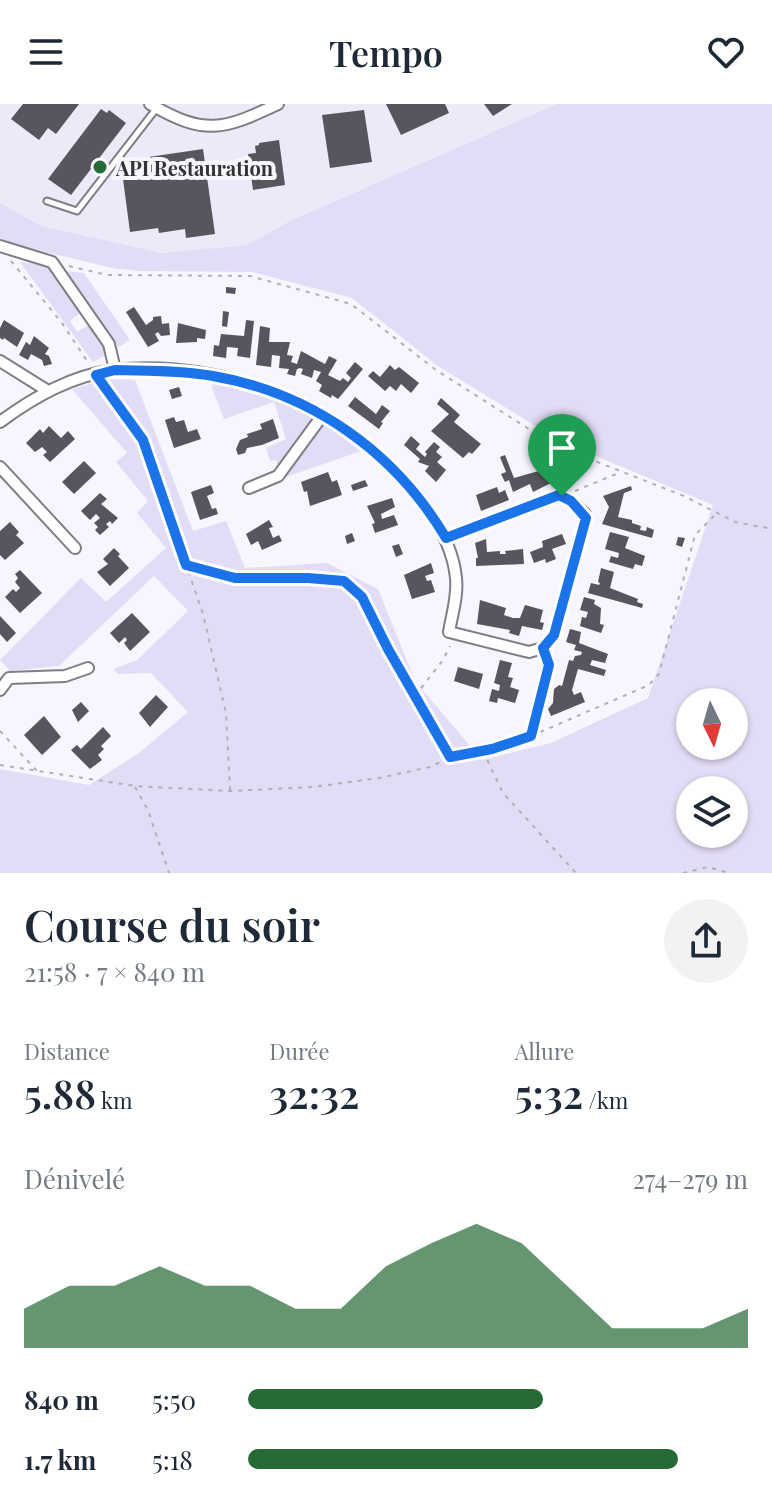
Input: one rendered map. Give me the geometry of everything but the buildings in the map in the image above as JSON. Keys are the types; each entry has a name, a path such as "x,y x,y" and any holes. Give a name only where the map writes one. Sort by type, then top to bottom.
{"street":[{"path":"153,106 191,124 211,127 244,120 274,105"},
{"path":"1,247 52,262 109,344 115,370"},
{"path":"0,361 48,391"},
{"path":"0,422 67,382 115,370 212,375 272,392 322,416 375,451 400,474 430,511 446,538 456,577 452,633 529,652 543,648 554,635 586,518 562,496 446,538"},
{"path":"249,488 278,476 322,416"},
{"path":"0,467 75,548"},
{"path":"0,690 9,678 65,676 88,668"}],"lane":[{"path":"47,201 77,211 153,106"}],"path":[{"path":"1,247 62,323 143,440 186,565 218,675 226,713 230,791"},
{"path":"52,262 107,275 250,276 351,304 436,370 554,445 684,496 735,522 772,529"},
{"path":"562,496 622,471"},
{"path":"0,765 135,786 230,791 313,787 430,767 450,757 483,751 531,736 649,685 659,674 695,535 717,513"},
{"path":"186,565 235,578 344,581 362,597 414,697 450,757"},
{"path":"414,697 443,660 452,633"},
{"path":"531,736 549,665 543,648"},
{"path":"0,731 38,772"},
{"path":"483,751 503,793 576,873"},
{"path":"135,786 148,810 169,873"},
{"path":"683,873 708,867 729,873"}],"shaded area":[{"path":"0,104 557,104 290,221 247,245 162,253 41,226 0,203"},
{"path":"557,104 772,104 772,873 0,873 0,769 89,785 139,753 188,712 151,673 118,674 113,669 137,660 188,611 154,576 59,666 10,671 0,660 81,578 106,602 166,548 137,513 148,501 116,462 127,453 72,389 108,379 135,380 193,531 226,521 245,568 327,563 378,589 415,681 482,760 551,743 648,698 713,505 560,441 438,366 352,298 252,272 139,271 112,268 25,247 0,238 0,203 41,226 162,253 247,245 290,221"},
{"path":"20,262 46,265 81,312 70,321 77,332 89,325 109,353 93,362"},
{"path":"66,271 84,273 130,340 119,347"},
{"path":"213,383 265,397 314,417 279,470 276,460 270,461 266,448 286,439 274,402 224,419 212,388"},
{"path":"322,423 364,450 286,477"}],"place":[{"name":"API Restauration","path":"100,167"}],"route":[{"path":"115,370 212,375 272,392 308,408 352,434 400,474 430,511 446,538 562,496 586,518 554,635 543,648 549,665 531,736 492,749 450,757 362,597 344,581 235,578 186,565 143,440 96,375 115,370"}]}
